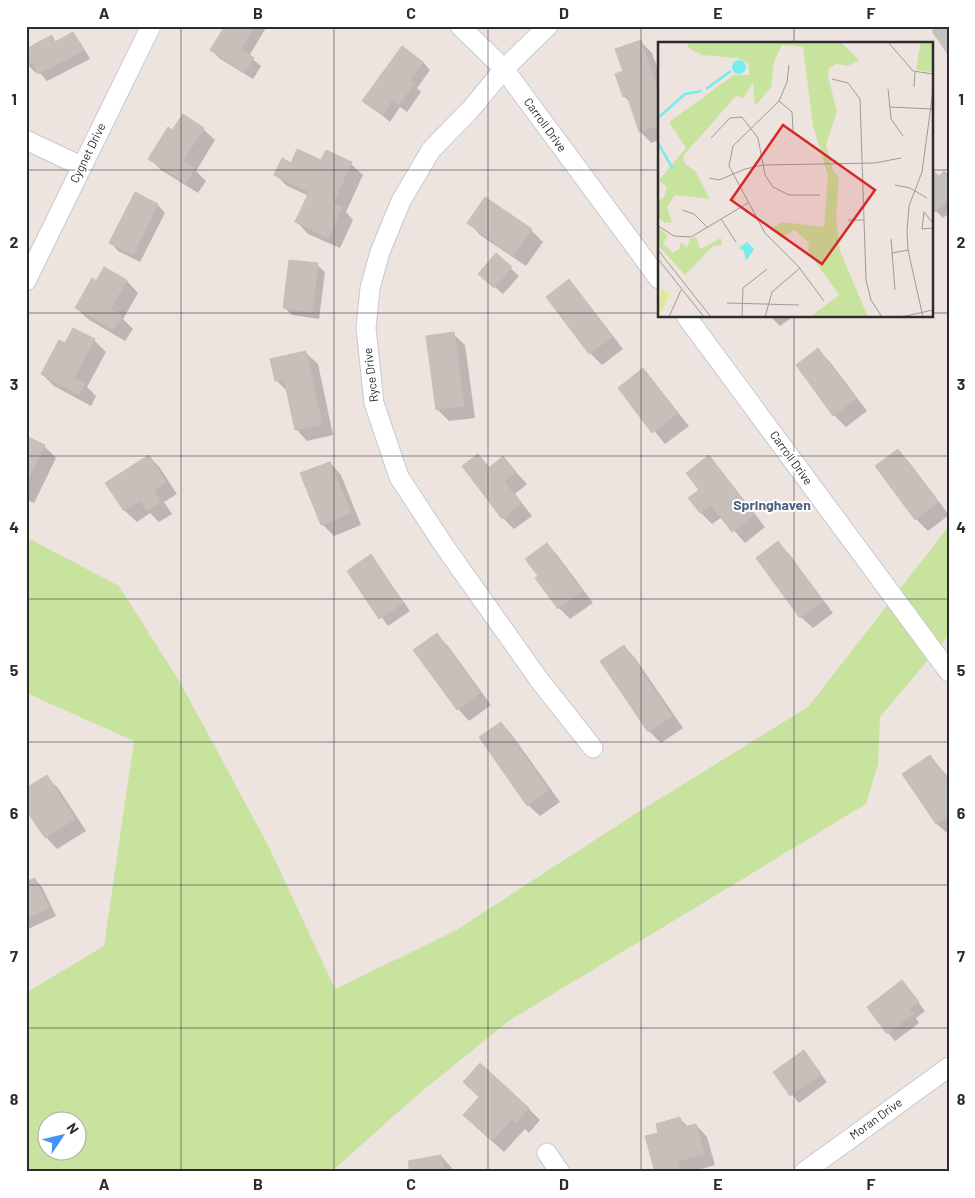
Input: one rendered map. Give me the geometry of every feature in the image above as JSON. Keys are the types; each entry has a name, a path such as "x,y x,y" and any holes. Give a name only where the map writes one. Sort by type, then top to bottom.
{"street":[{"name":"Cygnet Drive","path":"26,282 151,26"},
{"name":"Carroll Drive","path":"460,26 504,69 658,278"},
{"name":"Ryce Drive","path":"548,26 504,69 470,110 430,150 401,201 380,252 370,288 366,328 374,403 399,477 445,547 540,681 593,748"},
{"path":"26,140 81,166"},
{"name":"Carroll Drive","path":"687,318 949,672"},
{"name":"Moran Drive","path":"804,1172 949,1067"},
{"path":"547,1153 560,1172"}],"green space":[{"path":"949,526 949,635 880,717 878,764 866,804 510,1020 416,1096 331,1172 26,1172 26,1000 29,991 104,946 134,741 26,693 26,537 119,586 181,684 269,847 335,989 455,931 635,814 808,707"}],"building":[{"path":"225,26 255,26 241,49 254,58 245,72 210,50"},
{"path":"940,26 949,26 949,56 932,31"},
{"path":"73,32 84,51 38,74 32,62 27,66 26,49 52,35 55,42"},
{"path":"641,40 658,91 658,125 639,132 627,95 623,97 615,74 623,71 615,49"},
{"path":"402,46 423,62 410,80 414,83 399,105 392,100 382,115 362,101"},
{"path":"183,114 204,128 183,161 195,168 186,183 148,159 168,127 172,130"},
{"path":"297,149 321,160 326,150 352,162 333,203 342,207 328,238 295,222 309,192 274,175 282,158 291,163"},
{"path":"932,170 939,176 944,171 949,176 949,198 935,212 932,209"},
{"path":"135,192 158,204 133,255 109,243"},
{"path":"485,197 532,229 513,256 467,223"},
{"path":"496,253 512,267 494,288 478,274"},
{"path":"289,260 318,263 312,312 283,308"},
{"path":"104,267 127,280 110,309 122,316 113,330 75,308 92,278 96,281"},
{"path":"569,279 612,337 589,354 546,297"},
{"path":"73,328 95,339 74,378 85,384 79,395 41,374 59,340 65,343"},
{"path":"454,332 464,406 436,410 426,336"},
{"path":"818,348 856,399 833,416 796,365"},
{"path":"306,351 322,424 295,430 284,379 275,381 270,359"},
{"path":"643,368 678,413 652,433 618,388"},
{"path":"26,436 45,445 26,483"},
{"path":"898,449 938,502 915,520 875,466"},
{"path":"478,454 489,468 503,456 516,472 504,481 521,504 502,519 462,466"},
{"path":"149,455 166,482 154,490 161,502 147,511 140,501 124,511 105,483"},
{"path":"709,455 754,515 732,532 711,505 700,513 688,498 699,490 686,473"},
{"path":"330,462 351,513 321,525 300,473"},
{"path":"778,541 823,601 800,618 756,558"},
{"path":"547,543 582,591 558,609 535,578 538,576 525,559"},
{"path":"371,554 403,603 379,619 347,571"},
{"path":"437,633 480,693 457,710 413,650"},
{"path":"624,645 672,716 648,732 600,661"},
{"path":"501,722 549,790 527,806 479,737"},
{"path":"930,755 949,782 949,816 936,824 902,774"},
{"path":"47,775 75,819 45,838 26,810 26,788"},
{"path":"35,878 49,908 26,919 26,882"},
{"path":"902,980 919,1002 909,1009 913,1014 887,1034 867,1007"},
{"path":"804,1050 821,1074 790,1096 773,1072"},
{"path":"480,1063 529,1108 516,1122 512,1119 492,1141 463,1115 479,1097 463,1082"},
{"path":"680,1117 683,1127 696,1124 704,1154 678,1161 681,1172 655,1172 645,1136 658,1133 656,1124"},
{"path":"441,1155 444,1172 410,1172 408,1161"}],"district":[{"name":"Springhaven","path":"772,505"}]}
